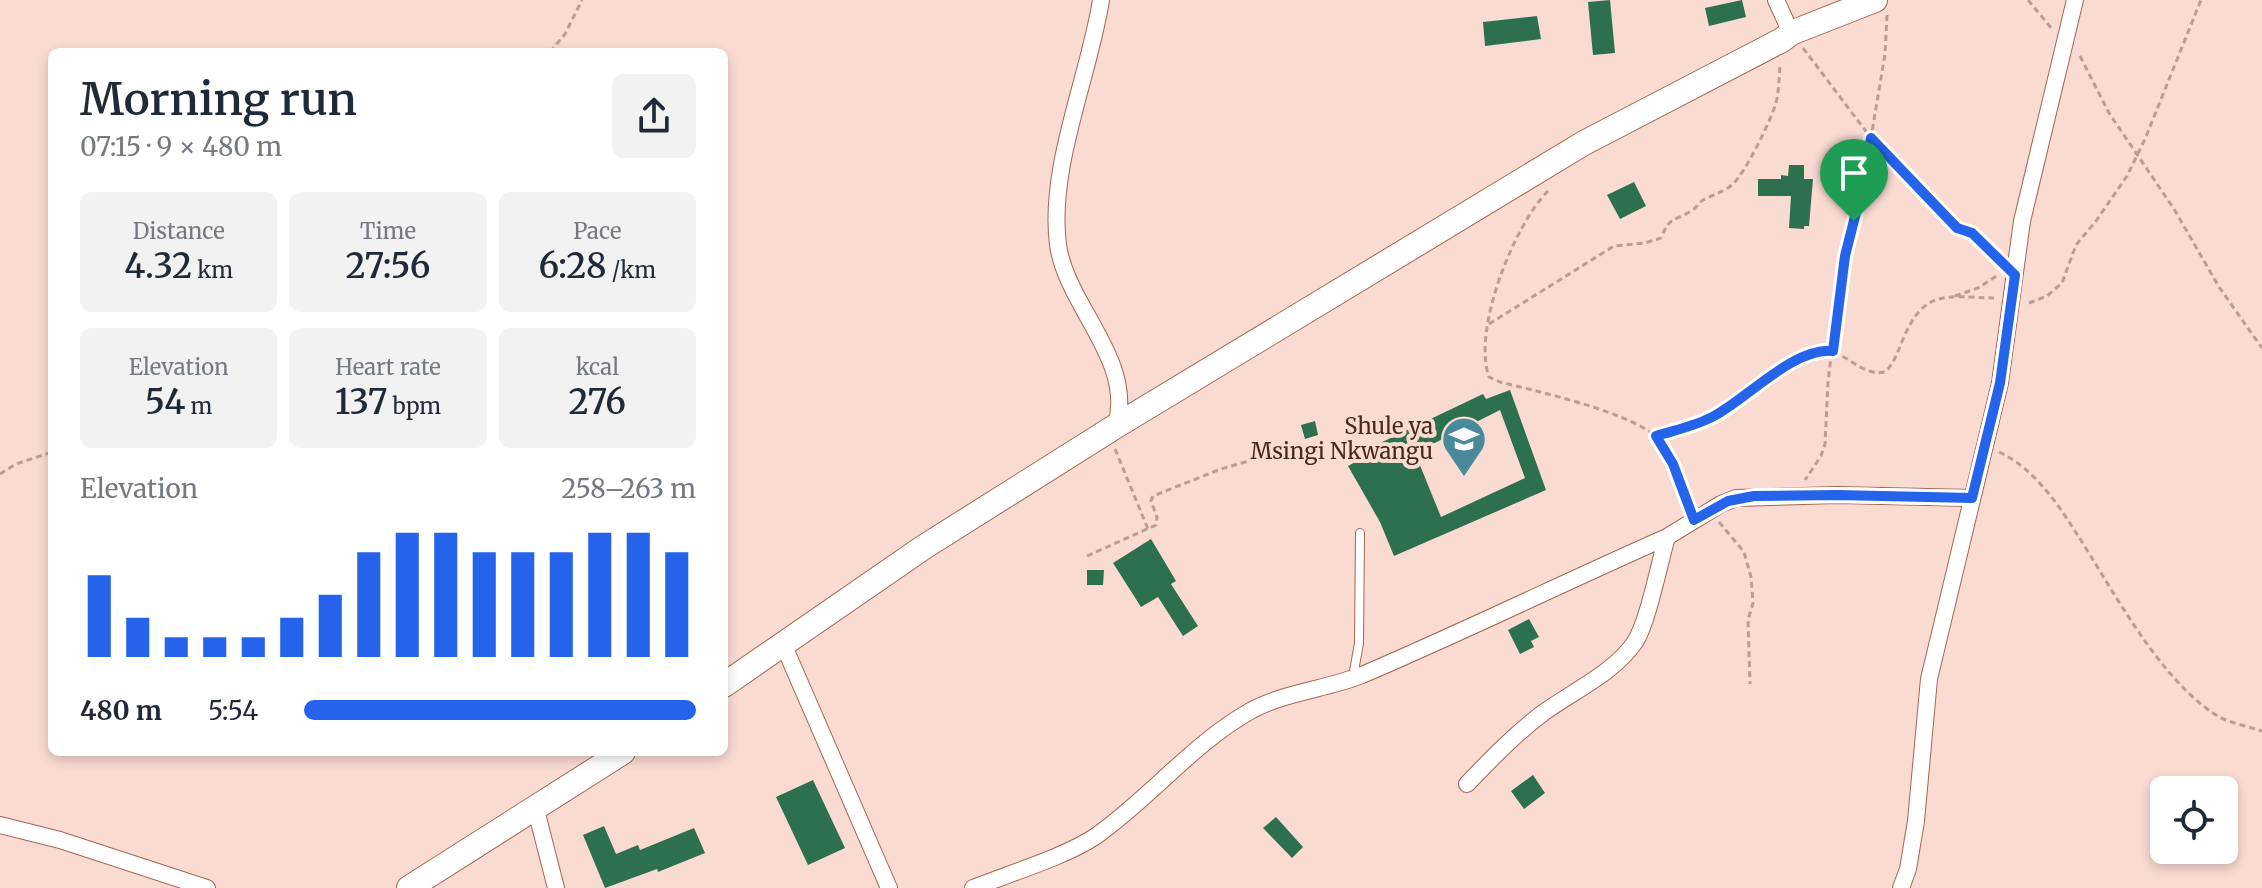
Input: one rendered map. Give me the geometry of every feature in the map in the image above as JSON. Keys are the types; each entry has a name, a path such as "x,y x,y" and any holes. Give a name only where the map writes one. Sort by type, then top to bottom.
{"street":[{"path":"1101,0 1069,135 1057,219 1061,260 1069,282 1099,338 1116,380 1121,406 1112,428"},
{"path":"1776,0 1787,36"},
{"path":"1901,888 1908,869 1916,821 1929,679 2000,383 2027,196 2075,0"},
{"path":"728,682 924,547 1112,428 1584,143 1787,36 1881,6"},
{"path":"973,888 1092,838 1129,811 1223,727 1256,708 1353,678 1445,639 1667,537 1736,498 1972,498"},
{"path":"1467,784 1504,746 1545,712 1601,674 1633,645 1643,628 1667,537"},
{"path":"784,646 889,888"},
{"path":"409,888 617,756"},
{"path":"536,810 556,888"},
{"path":"0,825 60,840 207,888"}],"lane":[{"path":"1353,678 1359,643 1360,533"}],"path":[{"path":"553,48 565,34 582,0"},
{"path":"2028,0 2046,24 2074,46 2097,94 2174,209 2219,287 2262,348"},
{"path":"1656,436 1711,418 1785,367 1813,354 1833,351 1872,373 1885,372 1906,332 1931,300 1952,298 2025,304 2047,296 2062,283 2072,252 2112,199 2138,156 2201,0"},
{"path":"1797,496 1823,449 1845,256 1864,181 1884,63 1881,6"},
{"path":"1787,36 1871,138 1957,228 1972,233 2007,269 1978,288 1952,298"},
{"path":"1489,324 1614,246 1661,238 1664,227 1671,219 1693,210 1700,201 1721,193 1733,184 1749,164 1776,101 1787,36"},
{"path":"1548,190 1529,213 1516,238 1494,294 1489,324 1489,377 1616,416 1656,436 1700,516 1734,539 1748,562 1753,603 1748,620 1750,684"},
{"path":"1112,428 1148,529"},
{"path":"1984,447 2001,452 2017,462 2049,495 2156,655 2183,690 2218,717 2262,731"},
{"path":"0,474 23,461 48,453"},
{"path":"1087,556 1157,522 1151,501 1153,496 1221,469 1266,456"}],"building":[{"path":"1610,0 1615,53 1593,55 1588,2"},
{"path":"1742,0 1746,17 1709,26 1705,8"},
{"path":"1537,16 1541,39 1485,46 1483,22"},
{"path":"1789,165 1804,165 1804,179 1813,179 1809,226 1804,226 1804,229 1789,228 1791,196 1758,196 1758,179 1788,176"},
{"path":"1634,182 1646,206 1620,219 1607,195"},
{"path":"1510,390 1546,490 1394,556 1380,522 1348,466 1381,448 1378,444 1483,394 1486,399","holes":["1500,410 1525,478 1441,517 1415,453"]},
{"path":"1315,421 1318,435 1305,439 1301,425"},
{"path":"1151,539 1176,581 1171,584 1198,626 1183,636 1158,597 1141,607 1113,563"},
{"path":"1087,570 1104,570 1103,585 1087,585"},
{"path":"1529,619 1539,637 1531,641 1534,647 1520,654 1508,630"},
{"path":"1533,775 1545,793 1524,809 1511,791"},
{"path":"813,780 845,848 808,865 776,797"},
{"path":"1276,817 1303,847 1292,858 1263,828"},
{"path":"604,826 616,854 638,845 640,850 694,828 705,853 658,872 657,869 605,888 583,835"}],"place":[{"name":"Shule ya Msingi Nkwangu","path":"1464,478"}],"route":[{"path":"1871,138 1957,228 1972,233 2015,275 2000,383 1972,498 1754,496 1728,501 1694,520 1673,464 1656,436 1711,418 1785,367 1821,351 1833,351 1838,296 1854,221 1871,138"}]}
